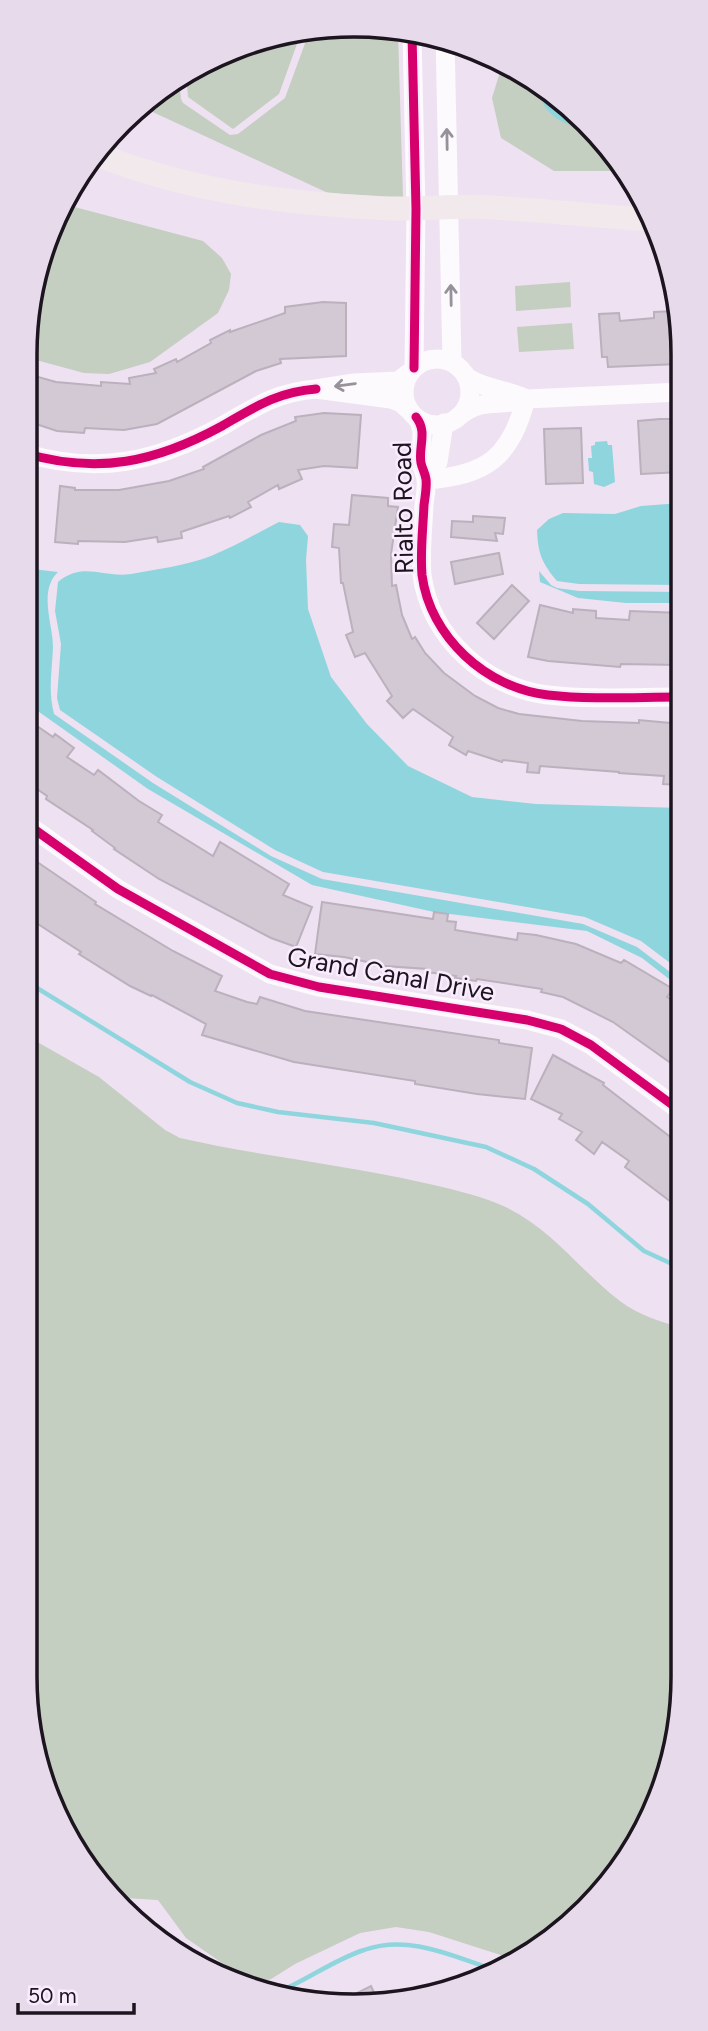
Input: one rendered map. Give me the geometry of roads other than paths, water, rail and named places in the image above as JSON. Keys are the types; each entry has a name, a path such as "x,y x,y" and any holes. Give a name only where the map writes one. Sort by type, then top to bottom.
{"main road":[{"path":"105,157 153,175 229,192 325,204 415,209 482,207 641,219"}],"street":[{"path":"412,42 415,209 412,370 404,388 407,405 413,414"},
{"path":"445,51 459,369 469,397 465,408 451,420"},
{"path":"412,68 445,66"},
{"path":"37,456 59,462 85,464 118,463 149,457 189,443 275,396 354,383 398,381 424,361 432,359 440,359 459,369 475,383 512,391 526,399"},
{"path":"316,389 391,399 431,424 451,420 478,404 512,403 526,399 671,392"},
{"path":"426,480 450,478 492,461 507,446 519,426 526,399"},
{"name":"Rialto Road","path":"413,414 423,431 421,461 426,480 422,533 424,586 427,599 442,628 466,657 492,676 533,692 564,696 671,698"},
{"name":"Rialto Road","path":"426,480 438,461 451,420"},
{"name":"Grand Canal Drive","path":"37,831 118,890 270,974 319,986 543,1023 591,1045 671,1104"}],"water":[{"path":"540,97 573,125 555,117"},
{"path":"607,441 608,445 612,445 615,482 604,487 594,484 588,458 592,458 591,446 595,445 595,442"},
{"path":"671,504 671,585 579,584 557,581 542,558 538,546 537,530 549,519 563,513 615,514 641,506"},
{"path":"279,522 300,525 308,536 308,609 331,677 367,724 408,766 472,797 536,804 671,808 671,964 641,941 585,917 323,872 275,850 157,777 60,710 57,698 61,644 55,611 58,582 76,572 131,574 171,567 220,552"},
{"path":"37,570 58,572 52,580 48,598 53,647 51,689 54,714 153,783 271,856 322,879 583,924 637,947 671,973 671,980 642,958 587,931 434,912 312,885 148,789 37,710"},
{"path":"539,571 557,588 579,591 671,592 671,603 626,603 578,598 540,582"}],"waterway":[{"path":"37,988 190,1082 237,1103 278,1112 374,1123 486,1147 534,1169 588,1204 644,1251 671,1263"},
{"path":"289,1987 341,1959 364,1950 397,1944 447,1953 484,1966"}]}
